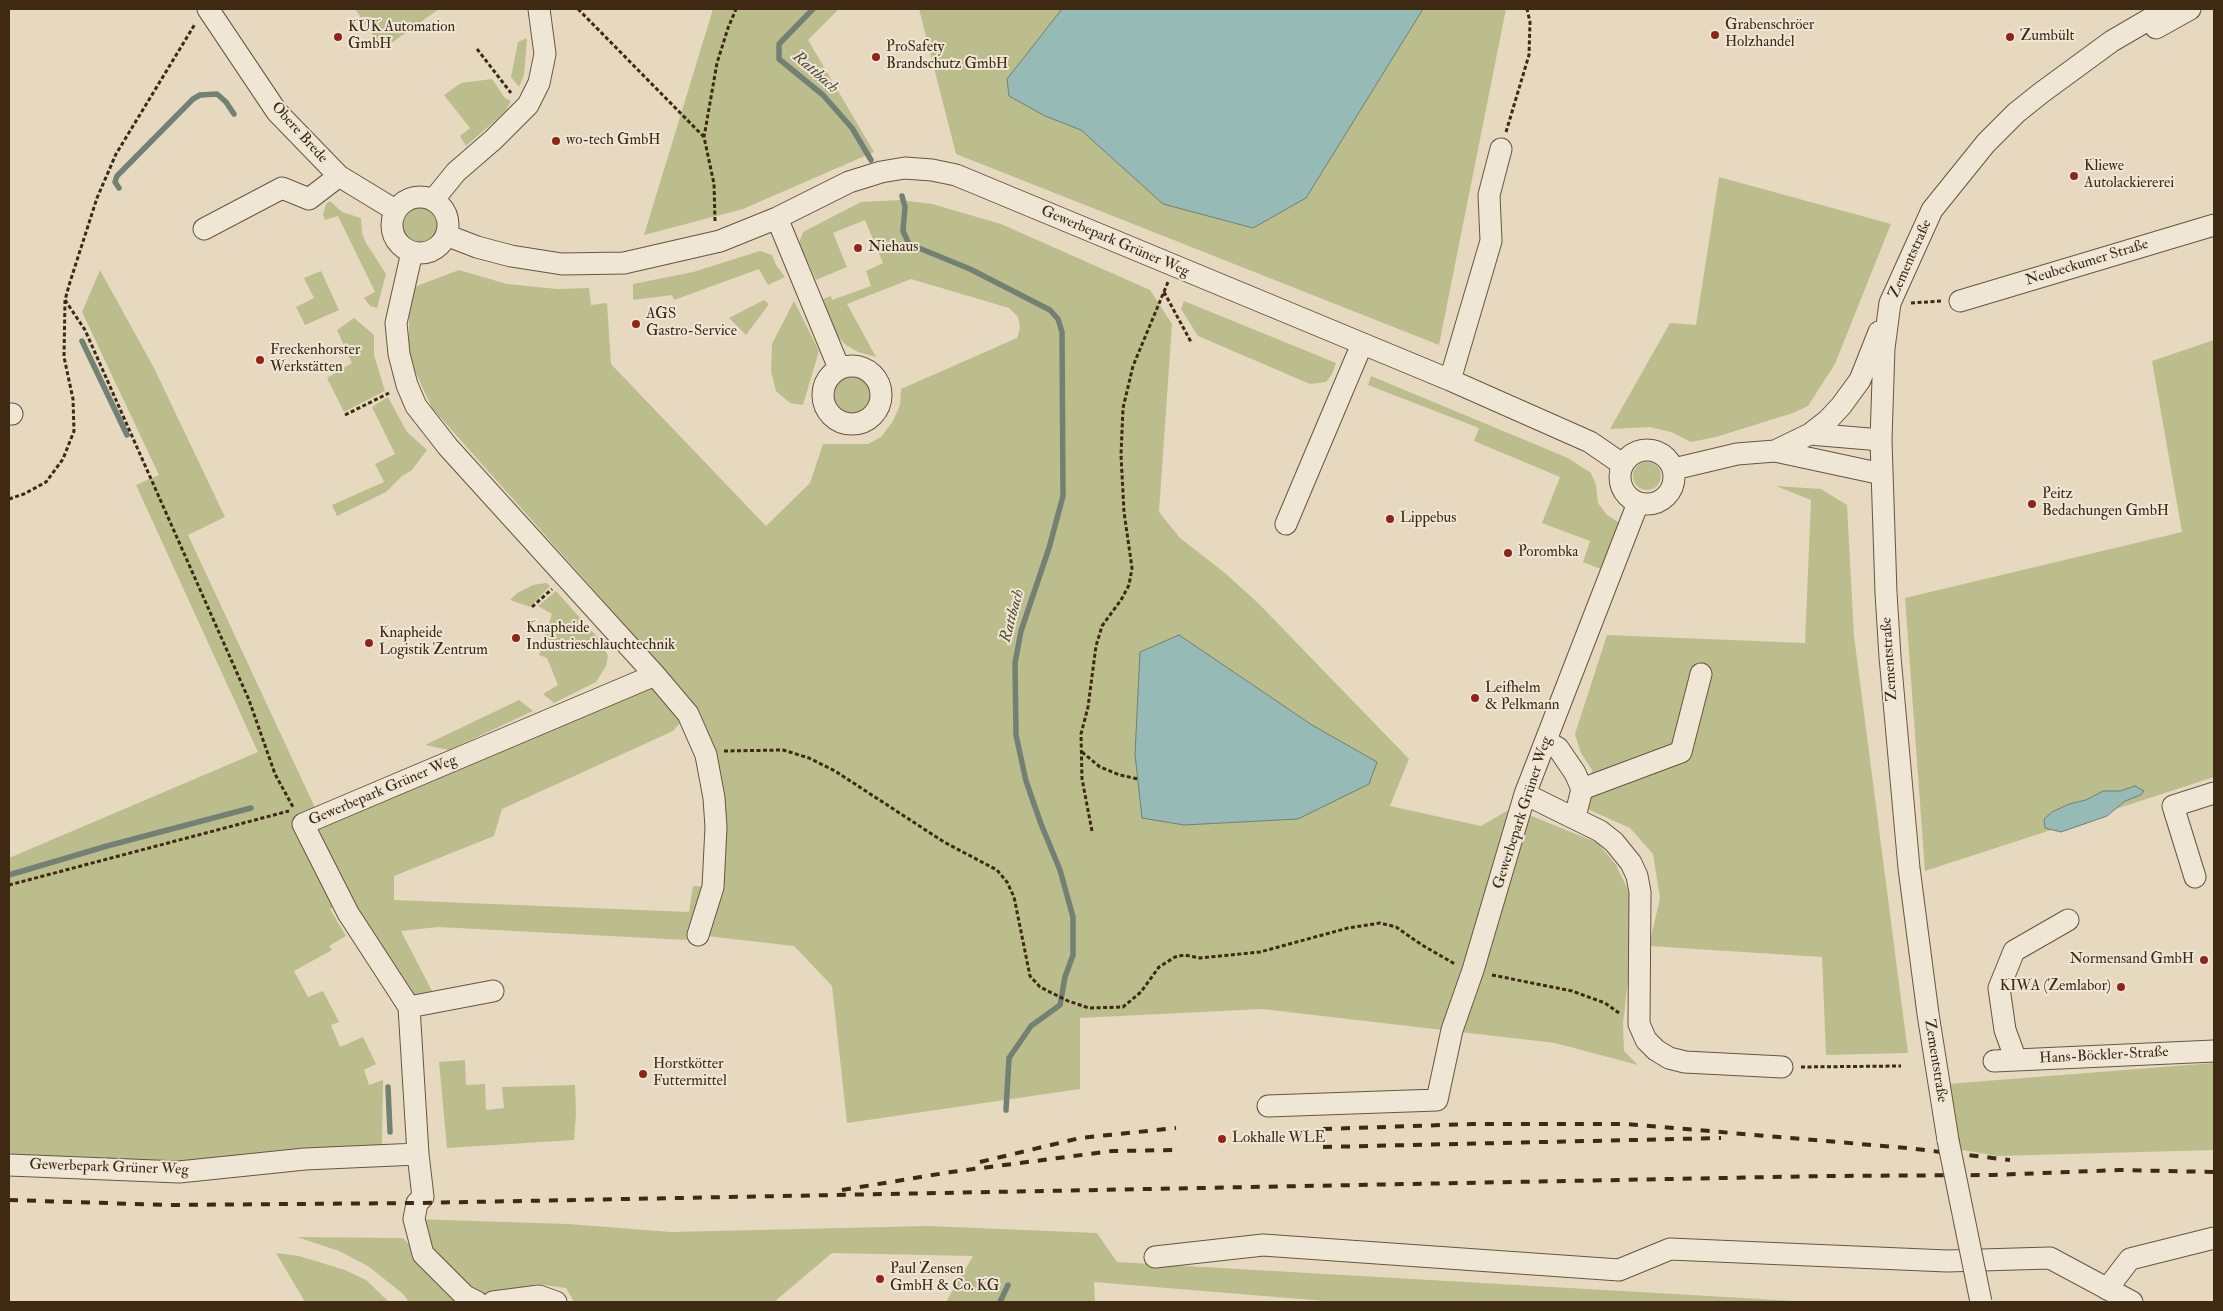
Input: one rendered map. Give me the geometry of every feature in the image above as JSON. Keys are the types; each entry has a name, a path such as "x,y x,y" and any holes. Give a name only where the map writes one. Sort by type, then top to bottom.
{"street":[{"path":"434,199 456,172 524,109 538,83 545,54 539,9"},
{"name":"Zementstraße","path":"1981,1302 1948,1140 1928,1014 1908,858 1890,657 1882,474 1881,440 1884,348 1890,304 1926,223 1953,184 1986,143 2016,113 2112,41 2168,9"},
{"name":"Zementstraße","path":"2067,75 2190,9"},
{"name":"Obere Brede","path":"199,13 277,112 339,176 395,210"},
{"path":"1450,380 1491,241 1489,195 1501,149"},
{"name":"Gewerbepark Grüner Weg","path":"446,235 477,247 511,256 562,264 624,264 720,241 777,218 849,182 880,172 905,168 932,170 956,175 1450,380 1590,442 1622,464"},
{"path":"204,229 282,188 309,199 339,176"},
{"path":"418,196 434,199 443,208 447,216 446,235 442,242 429,252 412,252 398,243 393,235 391,227 395,210 409,198 418,196"},
{"path":"777,218 839,368"},
{"name":"Neubeckumer Straße","path":"1960,301 2214,225"},
{"path":"412,252 396,322 399,354 407,385 416,406 448,447 655,675 688,714 706,755 714,798 716,827 713,887 698,935"},
{"path":"1775,451 1810,434 1828,420 1841,406 1860,380 1890,304"},
{"path":"1286,524 1362,344"},
{"path":"1810,434 1881,440"},
{"path":"1644,449 1656,451 1667,458 1674,469 1674,481 1670,492 1661,501 1650,504 1638,503 1627,497 1621,487 1619,475 1622,464 1631,454 1644,449"},
{"path":"1674,469 1736,454 1775,451 1882,474"},
{"name":"Gewerbepark Grüner Weg","path":"1268,1106 1437,1100 1452,1030 1473,970 1525,794 1638,503"},
{"path":"1582,789 1681,752 1701,674"},
{"name":"Gewerbepark Grüner Weg","path":"477,1302 465,1296 423,1254 414,1220 417,1203 423,1197 418,1154 409,1007 348,913 303,824 655,675"},
{"path":"1546,741 1558,748 1575,773 1582,789 1575,817"},
{"path":"2195,877 2173,806 2214,793"},
{"path":"1525,794 1600,831 1614,842 1632,863 1640,892 1639,1024 1646,1040 1656,1050 1669,1058 1685,1062 1782,1067"},
{"path":"2016,1060 2006,1030 2000,988 2014,951 2068,920"},
{"path":"409,1007 493,991"},
{"name":"Hans-Böckler-Straße","path":"1994,1061 2214,1051"},
{"name":"Gewerbepark Grüner Weg","path":"9,1165 179,1172 305,1159 418,1154"},
{"path":"2107,1289 2130,1260 2214,1238"},
{"path":"1155,1257 1263,1246 1618,1270 1670,1249 1947,1261 2050,1258 2132,1302"},
{"path":"493,1302 539,1296 556,1302"}],"path":[{"path":"578,9 704,137"},
{"path":"720,241 715,224 714,184 704,137 717,64 736,9"},
{"path":"1501,149 1529,56 1530,22 1527,9"},
{"path":"9,499 24,494 46,482 63,459 74,431 73,399 64,357 66,300 97,198 116,154 195,24 199,13"},
{"path":"478,49 524,109"},
{"path":"1092,831 1082,779 1082,734 1088,707 1096,646 1102,626 1121,600 1129,585 1132,568 1124,512 1123,408 1133,366 1174,266"},
{"path":"1164,291 1191,342"},
{"path":"9,885 295,809 275,774 260,738 249,700 85,330 66,300"},
{"path":"1890,304 1960,301"},
{"path":"345,415 407,385"},
{"path":"532,608 565,577"},
{"path":"706,755 725,751 783,750 809,758 944,842 997,870 1007,882 1014,897 1030,976 1040,987 1068,1001 1089,1008 1122,1007 1141,992 1159,967 1175,957 1200,958 1260,952 1348,928 1380,923 1396,927 1448,961 1473,970 1572,991 1605,1003 1626,1018 1639,1024"},
{"path":"1082,752 1100,767 1120,776 1138,779"},
{"path":"1782,1067 1901,1066"}],"green space":[{"path":"355,9 439,9 383,49"},
{"path":"713,9 839,9 808,40 874,152 743,209 644,235"},
{"path":"919,9 1506,9 1439,345 956,154"},
{"path":"527,38 524,75 519,87 511,77 518,42"},
{"path":"492,79 505,98 511,101 506,110 497,119 466,146 460,136 470,128 444,95 461,83"},
{"path":"1719,177 1891,224 1835,364 1808,406 1793,413 1716,437 1691,442 1671,432 1650,427 1610,429 1670,323 1696,325"},
{"path":"900,200 932,204 1001,224 1150,290 1172,324 1159,512 1180,538 1225,573 1259,604 1409,759 1390,806 1481,826 1512,808 1598,843 1616,865 1629,892 1632,945 1623,1024 1624,1051 1638,1065 1555,1043 1262,1009 1080,1018 1080,1089 847,1123 832,986 794,946 698,935 710,892 686,940 438,927 401,931 432,991 404,998 352,900 330,909 346,936 329,946 332,950 294,971 308,997 323,991 339,1022 331,1025 340,1047 363,1037 376,1064 364,1070 369,1085 383,1080 382,1145 177,1167 9,1159 9,858 258,752 136,485 159,475 82,312 100,270 154,368 225,517 188,535 324,827 655,675 688,714 673,731 502,809 494,836 394,876 394,900 689,912 693,886 713,887 725,833 718,758 689,697 432,408 409,358 409,314 414,287 459,270 507,284 557,289 589,288 591,305 607,303 611,364 766,526 810,483 823,444 868,444 881,437 893,421 900,405 901,389 1017,338 1020,328 1018,317 1009,308 911,279 847,304 876,357 858,352 846,345 837,336 823,299 831,296 832,300 871,286 866,271 883,263 865,220 833,233 847,267 816,280 799,243 803,232 861,202"},
{"path":"330,201 342,212 361,218 362,233 366,243 386,274 377,308 370,306 364,298 375,292 338,216 325,220 323,215 326,204"},
{"path":"420,208 432,213 437,225 432,237 420,242 408,237 403,225 408,213"},
{"path":"760,251 772,255 776,265 785,277 768,285 759,269 674,300 672,295 633,300 633,284 693,272"},
{"path":"321,271 339,310 305,325 296,307 314,298 304,278"},
{"path":"764,300 769,304 746,335 729,318"},
{"path":"794,301 819,351 803,405 790,403 776,391 771,371 772,344"},
{"path":"1184,301 1336,363 1332,374 1326,382 1310,384 1198,336 1181,309"},
{"path":"354,318 374,335 374,355 385,391 344,412 327,378 352,363 337,330"},
{"path":"2214,340 2214,777 1925,871 1905,598 2182,532 2152,361"},
{"path":"1371,376 1568,458 1591,473 1596,485 1598,503 1607,515 1623,525 1603,570 1583,562 1590,541 1542,523 1560,477 1474,441 1479,428 1368,385"},
{"path":"852,377 859,378 865,382 869,388 869,402 865,408 859,412 852,413 845,412 839,408 835,402 834,395 835,388 839,382 845,378"},
{"path":"388,397 407,432 427,450 412,470 402,476 386,492 337,516 332,505 384,482 375,464 395,454 372,407"},
{"path":"1647,462 1657,466 1661,476 1657,486 1647,490 1637,486 1633,476 1637,466"},
{"path":"1776,486 1821,489 1847,505 1854,636 1908,1053 1826,1055 1822,957 1649,946 1660,898 1653,854 1630,828 1585,808 1592,770 1581,753 1575,734 1607,635 1805,643 1811,500"},
{"path":"546,583 550,586 530,607 510,600 517,593 533,585"},
{"path":"556,591 598,638 608,656 606,666 596,682 554,703 543,694 558,685 547,658 539,655 552,614 538,606"},
{"path":"519,700 533,711 449,750 425,745"},
{"path":"465,1060 466,1085 485,1084 486,1110 504,1108 502,1087 575,1085 576,1114 574,1140 447,1148 439,1062"},
{"path":"2214,1063 2214,1150 1997,1156 1957,1149 1947,1084"},
{"path":"414,1219 568,1224 671,1232 928,1226 1097,1233 1117,1262 1813,1302 1337,1302 1094,1282 1095,1302 946,1302 973,1256 832,1253 774,1302 574,1302 566,1288 536,1284 484,1302 423,1254"},
{"path":"297,1237 403,1238 459,1302 409,1302 402,1293 368,1266 339,1251"},
{"path":"276,1253 299,1256 345,1270 366,1280 389,1302 305,1302"}],"water":[{"path":"1062,9 1423,9 1306,198 1253,228 1163,204 1081,130 1045,116 1009,96 1007,79"},
{"path":"1179,635 1312,725 1377,762 1369,784 1298,819 1184,825 1142,818 1135,754 1140,652"},
{"path":"2135,786 2144,791 2141,795 2125,801 2107,816 2061,832 2045,828 2044,819 2052,812 2069,804 2086,800 2103,791 2120,791"}],"waterway":[{"name":"Rattbach","path":"813,9 779,44 779,59 823,95 852,128 871,160"},
{"path":"119,188 115,182 117,176 193,99 200,95 217,94 226,102 234,114"},
{"name":"Rattbach","path":"902,196 905,207 903,231 909,244 970,269 1050,310 1058,319 1062,332 1063,496 1049,548 1021,631 1015,663 1016,735 1026,781 1060,870 1073,917 1073,955 1065,977 1060,1005 1031,1026 1009,1058 1006,1110"},
{"path":"82,341 127,435"},
{"path":"9,875 107,846 251,808"},
{"path":"388,1087 390,1132"},
{"name":"Rattbach","path":"1000,1302 1008,1285"}],"railway":[{"path":"1323,1129 1472,1124 1627,1124 1907,1148 2010,1160"},
{"path":"980,1162 1080,1138 1176,1128"},
{"path":"1323,1147 1721,1138"},
{"path":"842,1190 951,1172 1112,1151 1177,1150"},
{"path":"9,1200 168,1205 417,1203 1826,1176 1993,1175 2119,1170 2214,1172"}],"place":[{"name":"Grabenschröer Holzhandel","path":"1715,35"},
{"name":"KUK Automation GmbH","path":"338,37"},
{"name":"Zumbült","path":"2010,37"},
{"name":"ProSafety Brandschutz GmbH","path":"876,57"},
{"name":"wo-tech GmbH","path":"556,141"},
{"name":"Kliewe Autolackiererei","path":"2074,176"},
{"name":"Niehaus","path":"858,248"},
{"name":"AGS Gastro-Service","path":"636,324"},
{"name":"Freckenhorster Werkstätten","path":"260,360"},
{"name":"Peitz Bedachungen GmbH","path":"2032,504"},
{"name":"Lippebus","path":"1390,519"},
{"name":"Porombka","path":"1508,553"},
{"name":"Knapheide Industrieschlauchtechnik","path":"516,638"},
{"name":"Knapheide Logistik Zentrum","path":"369,643"},
{"name":"Leifhelm & Pelkmann","path":"1475,698"},
{"name":"Normensand GmbH","path":"2204,960"},
{"name":"KIWA (Zemlabor)","path":"2121,987"},
{"name":"Horstkötter Futtermittel","path":"643,1074"},
{"name":"Lokhalle WLE","path":"1222,1139"},
{"name":"Paul Zensen GmbH & Co. KG","path":"880,1279"}]}
